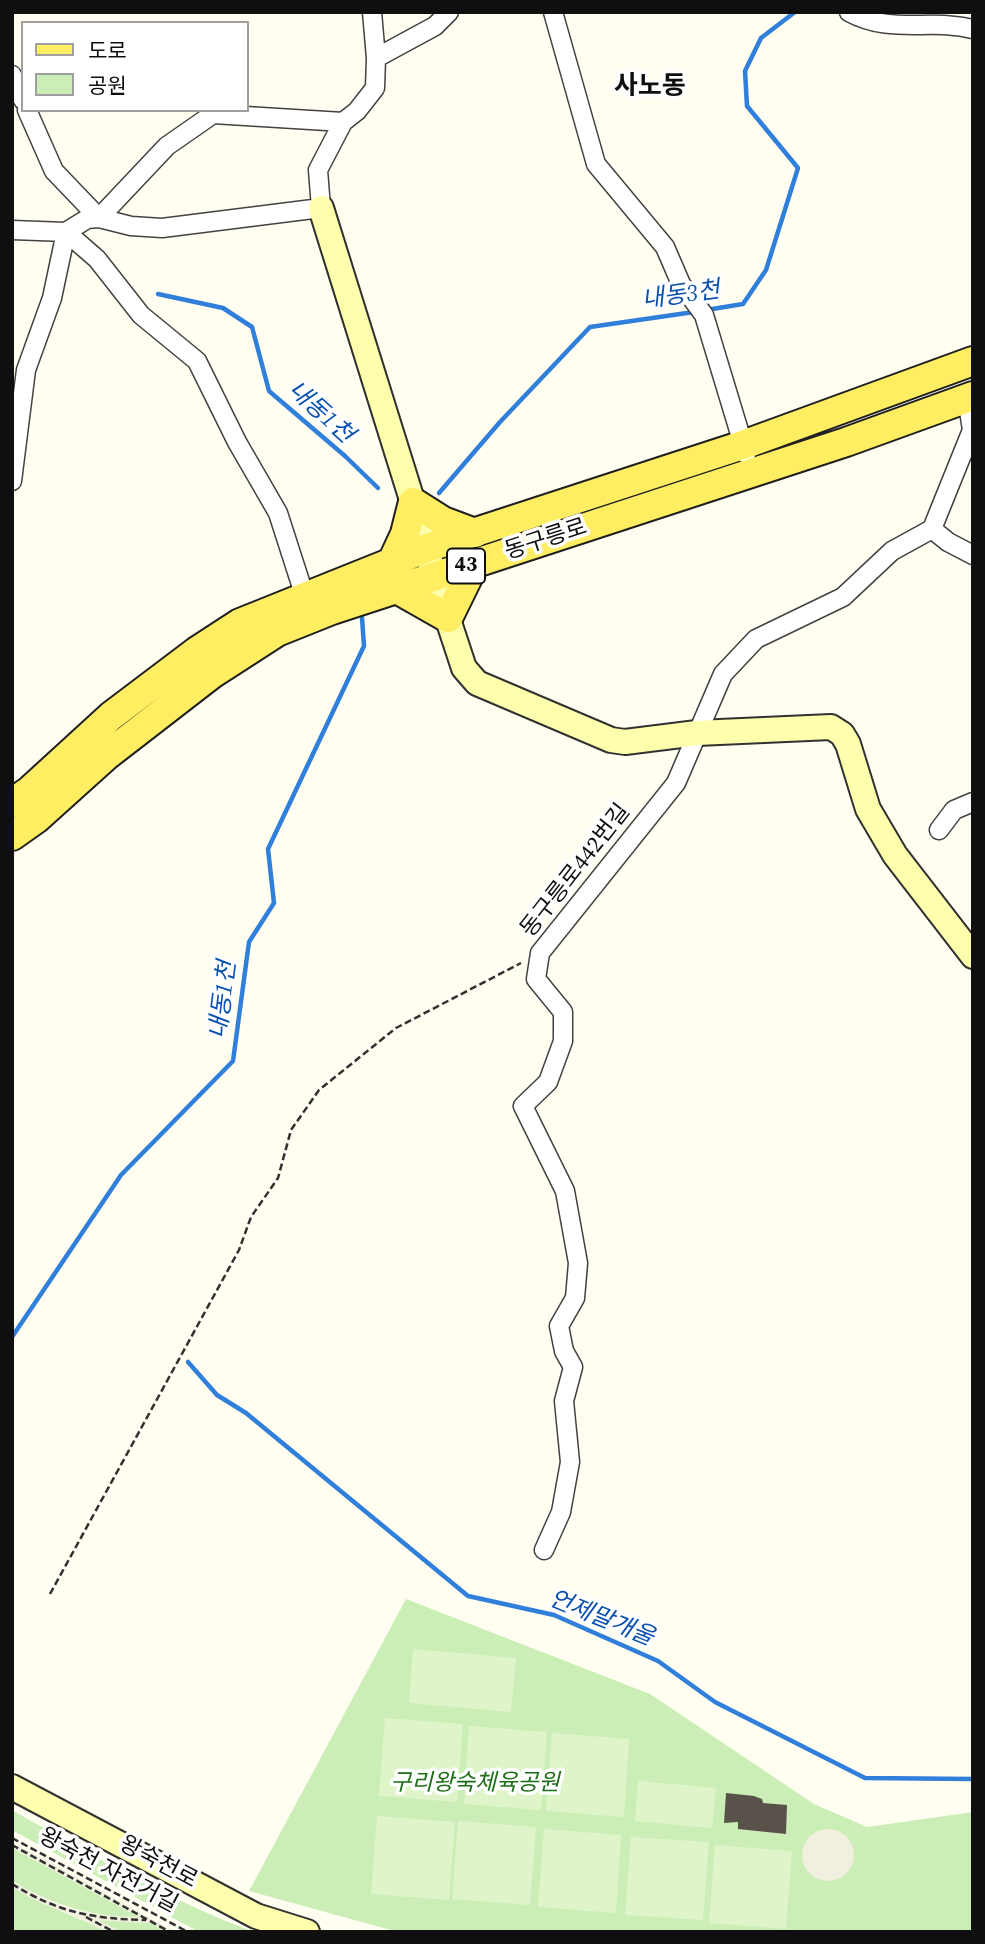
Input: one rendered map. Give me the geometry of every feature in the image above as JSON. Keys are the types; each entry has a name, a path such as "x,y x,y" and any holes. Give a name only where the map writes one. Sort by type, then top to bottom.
{"main road":[{"name":"동구릉로","path":"20,802 106,756 212,674 277,632 332,610 394,575 428,548 743,445 973,361"},
{"name":"동구릉로","path":"12,836 20,802 111,716 197,651 240,623 305,597 394,575 434,577 846,442 970,397"},
{"path":"475,533 443,521 413,502 394,575 448,618 475,563"}],"street":[{"path":"372,12 376,58 375,88 344,122 318,170 321,208 464,668 477,682 611,740 625,742 697,733 820,725 831,727 842,734 848,744 868,809 895,855 973,956"},
{"path":"376,58 435,26 449,12"},
{"path":"553,12 596,164 665,247 681,284 700,310 752,473"},
{"path":"849,12 887,26 958,25 973,29"},
{"path":"12,75 21,95"},
{"path":"28,112 54,172 99,218"},
{"path":"99,218 167,146 213,114 344,122"},
{"path":"12,230 66,232 87,219 99,218 131,226 162,228 321,208"},
{"path":"12,481 26,370 52,298 66,232"},
{"path":"66,232 97,259 141,314 197,361 237,442 278,513 305,597"},
{"path":"970,397 972,430 932,529 948,542 973,555"},
{"name":"동구릉로442번길","path":"544,1550 561,1512 569,1462 564,1401 573,1367 564,1350 559,1326 575,1298 578,1262 565,1191 523,1106 548,1082 562,1041 562,1012 536,979 540,953 676,783 723,674 756,639 843,597 892,551 932,529"},
{"path":"939,831 954,810 973,802"},
{"name":"왕숙천로","path":"12,1787 256,1916 307,1932"}],"path":[{"path":"50,1594 239,1250 251,1217 278,1178 291,1130 319,1090 396,1028 540,953"},
{"name":"왕숙천 자전거길","path":"12,1838 188,1932"},
{"path":"12,1845 170,1932"},
{"path":"12,1884 114,1932"},
{"path":"83,1916 149,1920"}],"green space":[{"name":"구리왕숙체육공원","path":"406,1599 650,1694 814,1804 867,1827 973,1812 973,1932 398,1932 249,1891"},
{"path":"413,1649 516,1658 511,1712 409,1703"},
{"path":"385,1718 463,1724 457,1802 379,1796"},
{"path":"469,1726 547,1732 541,1810 464,1804"},
{"path":"552,1733 629,1739 624,1817 546,1811"},
{"path":"638,1781 716,1788 712,1828 635,1821"},
{"path":"12,1810 161,1891 254,1932 199,1932 12,1830"},
{"path":"377,1816 455,1822 449,1900 371,1894"},
{"path":"458,1821 536,1827 530,1905 452,1899"},
{"path":"544,1829 621,1835 616,1913 538,1907"},
{"path":"631,1837 709,1842 703,1920 625,1915"},
{"path":"715,1845 792,1851 786,1929 709,1923"},
{"path":"12,1848 142,1918 90,1912 28,1890 12,1881"},
{"path":"12,1887 42,1903 109,1932 12,1932"},
{"path":"96,1920 151,1923 166,1932 121,1932"}],"shaded area":[{"path":"828,1829 838,1831 846,1837 852,1845 852,1865 846,1873 838,1879 828,1881 818,1879 810,1873 804,1865 802,1855 804,1845 810,1837 818,1831"},
{"path":"12,1843 175,1932 166,1932 151,1923 98,1920 121,1932 109,1932 27,1896 12,1887 12,1881 46,1900 70,1909 109,1916 140,1917 12,1848"}],"building":[{"path":"726,1793 754,1796 762,1799 763,1803 787,1805 786,1834 738,1829 738,1822 724,1823"}],"waterway":[{"name":"내동3천","path":"706,310 743,304 766,270 798,168 747,106 745,71 761,38 795,12"},
{"name":"내동1천","path":"158,294 223,308 252,327 269,391 378,488"},
{"name":"내동3천","path":"439,493 500,422 590,327 694,312"},
{"name":"내동1천","path":"12,1337 121,1175 233,1061 249,942 274,903 268,849 364,646 362,618"},
{"name":"언제말개울","path":"188,1362 217,1395 246,1413 468,1596 554,1615 658,1661 715,1702 865,1778 973,1779"}],"district":[{"name":"사노동","path":"650,87"}]}
